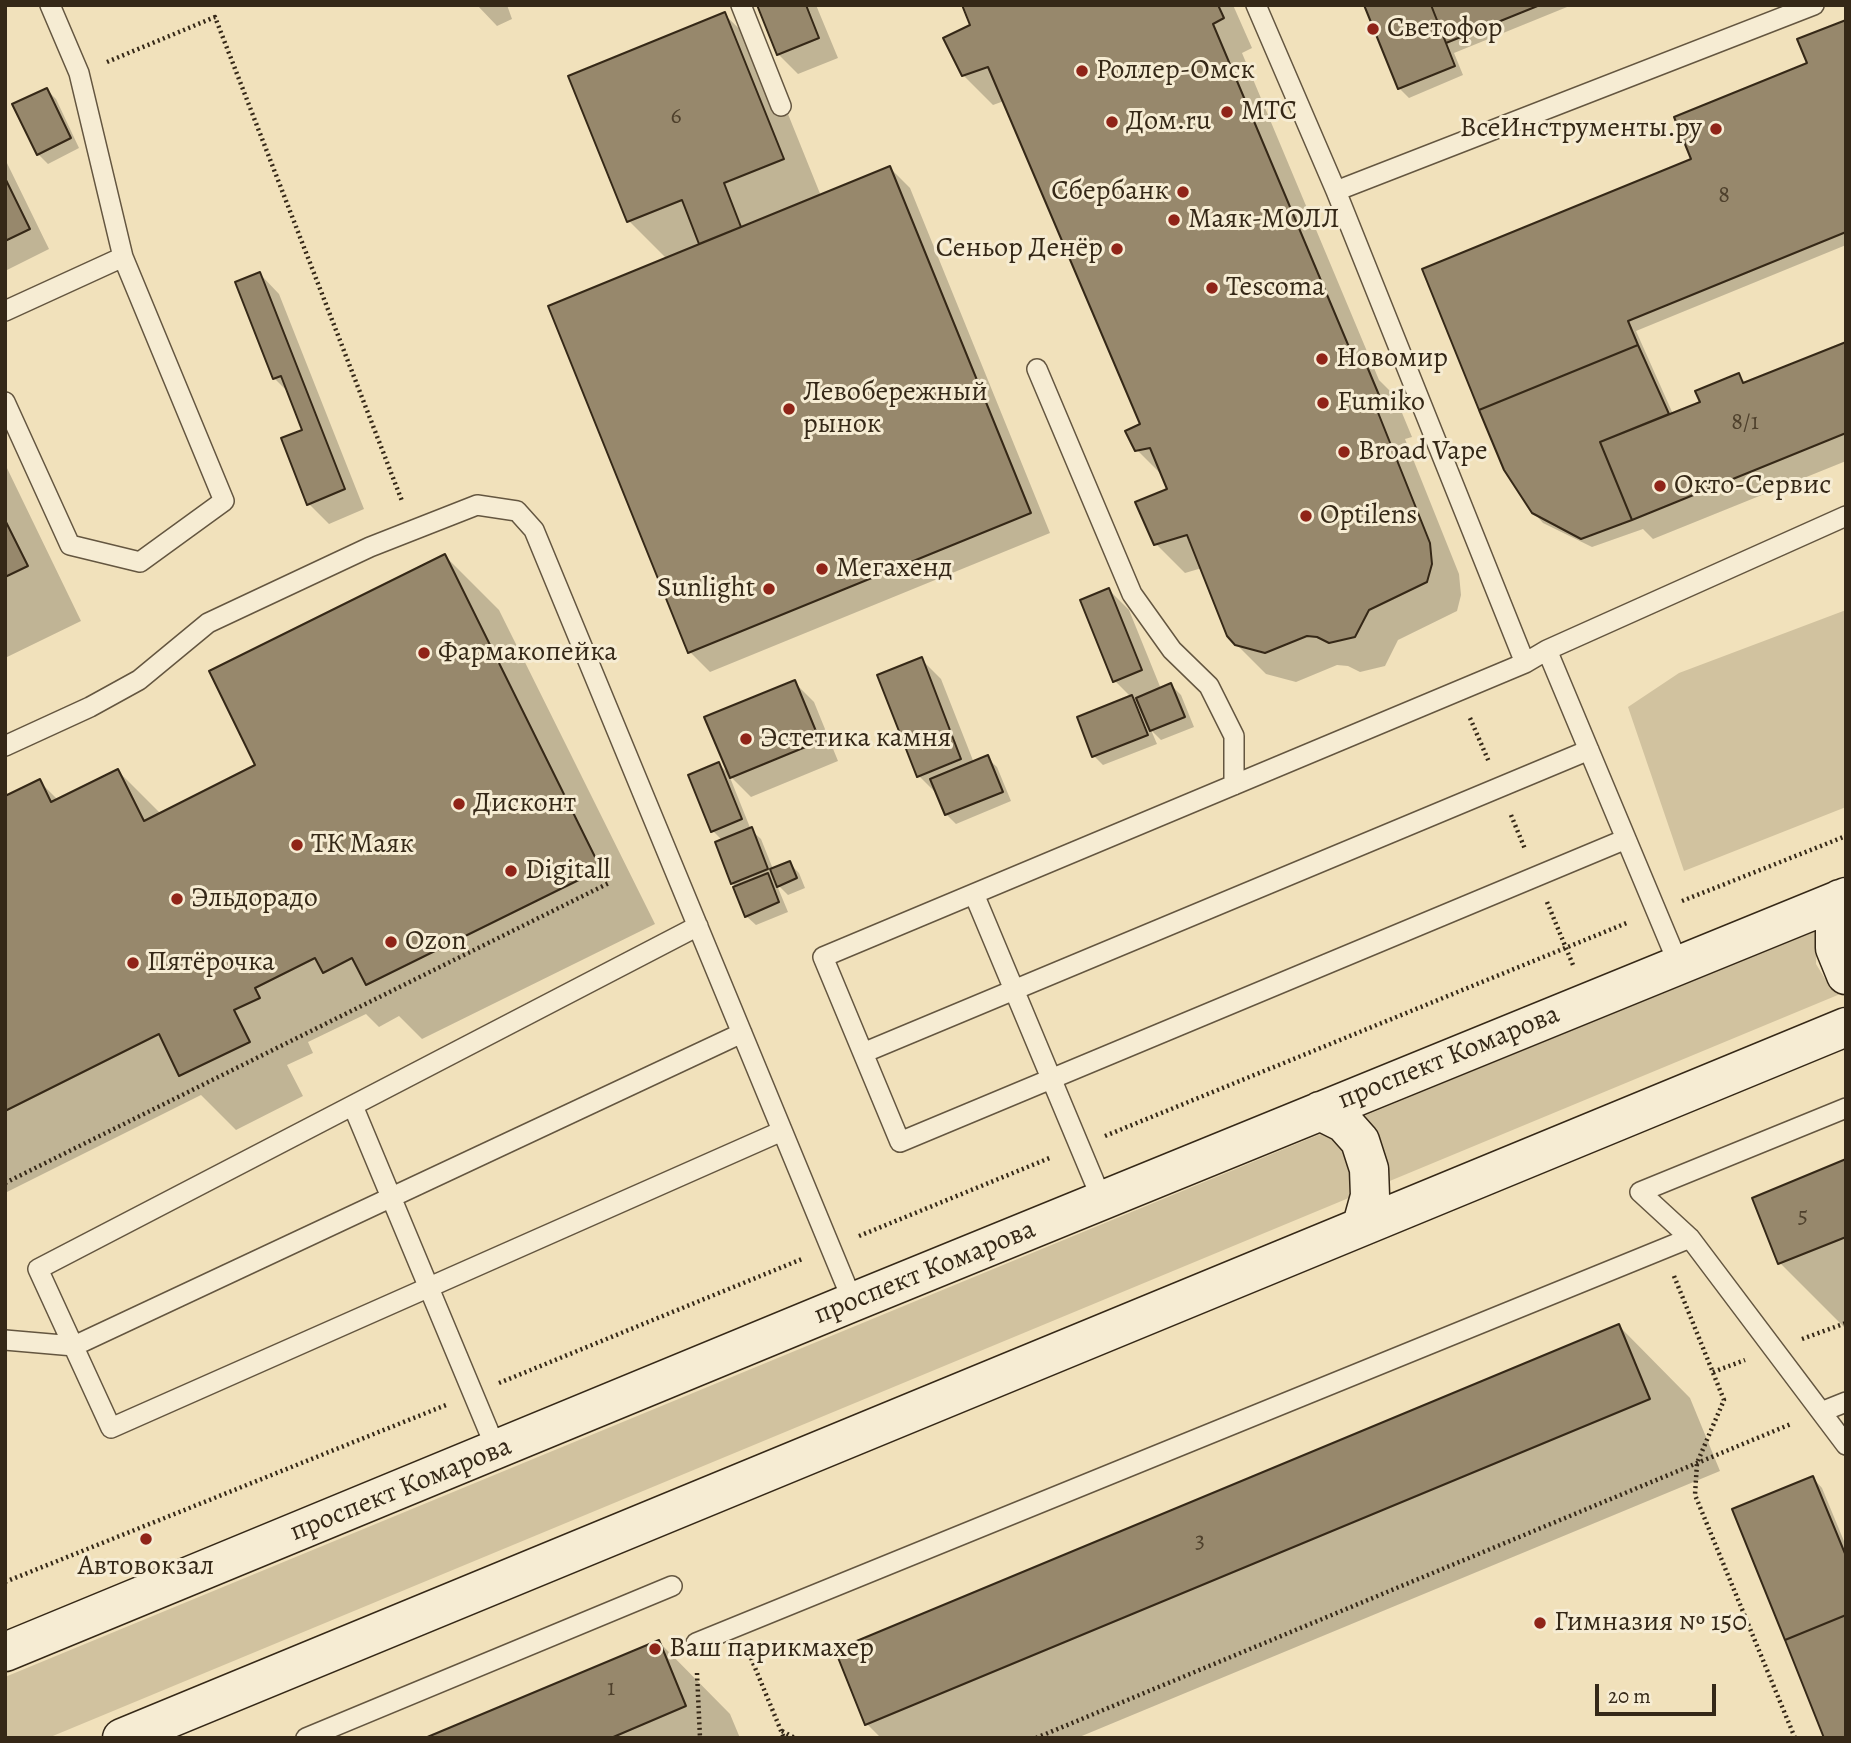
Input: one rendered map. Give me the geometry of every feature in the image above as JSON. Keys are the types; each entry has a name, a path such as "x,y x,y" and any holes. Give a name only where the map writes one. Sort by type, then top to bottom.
{"main road":[{"name":"проспект Комарова","path":"5,1652 1678,963 1843,898"},
{"path":"1843,898 1835,920 1835,948 1846,975"},
{"path":"122,1738 1846,1027"},
{"path":"1320,1111 1344,1123 1360,1141 1369,1169 1370,1196 1362,1225"}],"lane":[{"path":"5,402 70,545 141,562 224,500 123,257 79,74 50,5"},
{"path":"741,5 781,106"},
{"path":"1256,5 1336,191 1525,663"},
{"path":"1336,191 1814,5"},
{"path":"5,311 123,257"},
{"path":"1037,369 1132,594 1172,650 1209,686 1234,736 1234,785"},
{"path":"5,746 90,707 139,680 208,623 413,528 477,505 517,511 534,530 853,1302"},
{"path":"1626,839 900,1142 823,957 1525,663 1547,650 1846,516"},
{"path":"1547,650 1678,963"},
{"path":"863,1053 1589,750"},
{"path":"974,894 1101,1200"},
{"path":"698,926 38,1269 111,1427 782,1131"},
{"path":"5,1340 74,1346 742,1032"},
{"path":"354,1106 497,1451"},
{"path":"1846,1108 1640,1192 1690,1238 1846,1445"},
{"path":"696,1643 1690,1238"},
{"path":"1821,1412 1846,1402"},
{"path":"306,1738 672,1586"}],"path":[{"path":"104,63 215,17 413,528"},
{"path":"1459,691 1574,968"},
{"path":"5,1583 1566,947 1846,836"},
{"path":"5,1183 609,883"},
{"path":"1663,1249 1724,1400 1697,1463 1695,1495 1795,1738"},
{"path":"1035,1738 1821,1412"},
{"path":"738,1626 784,1738"},
{"path":"696,1643 700,1738"},
{"path":"781,1730 795,1738"}],"shaded area":[{"path":"1846,610 1846,807 1684,871 1628,707 1679,673"},
{"path":"1817,929 1816,964 1827,982 1845,992 48,1738 5,1738 5,1677"}],"building":[{"path":"757,5 806,5 819,38 777,55"},
{"name":"Маяк-МОЛЛ","path":"962,5 1218,5 1224,18 1213,24 1357,366 1366,364 1384,407 1377,410 1430,543 1432,564 1427,582 1369,610 1355,637 1329,643 1307,636 1265,653 1235,645 1227,636 1187,535 1154,545 1135,502 1167,489 1150,448 1135,451 1125,431 1140,424 988,67 962,76 943,38 970,25"},
{"path":"1364,5 1431,5 1455,66 1398,89"},
{"path":"1431,5 1540,5 1446,43"},
{"path":"725,12 784,159 724,183 741,227 699,244 682,200 627,222 568,76"},
{"path":"1846,20 1846,232 1628,321 1638,345 1479,410 1422,269 1691,159 1674,117 1807,63 1797,39"},
{"path":"47,88 71,138 37,155 12,104"},
{"name":"Левобережный рынок","path":"890,166 1031,513 688,653 548,306"},
{"path":"5,178 30,229 5,241"},
{"path":"260,272 345,489 307,505 281,438 302,430 281,376 273,379 235,282"},
{"path":"1846,342 1846,433 1632,520 1600,442 1700,402 1695,391 1739,373 1743,383"},
{"path":"1638,345 1669,414 1600,442 1632,520 1581,539 1532,513 1504,470 1479,410"},
{"path":"5,520 28,566 5,577"},
{"name":"ТК Маяк","path":"445,554 601,869 366,985 352,958 323,973 315,958 255,988 260,998 234,1010 250,1042 179,1076 159,1034 5,1111 5,796 40,779 51,802 118,769 144,821 255,765 209,671"},
{"path":"1109,588 1142,670 1113,682 1080,600"},
{"path":"922,657 961,759 917,777 877,675"},
{"path":"795,680 820,741 730,778 704,717"},
{"path":"1171,683 1185,717 1150,731 1136,698"},
{"path":"1132,695 1148,735 1092,757 1077,717"},
{"path":"988,755 1003,792 945,815 930,779"},
{"path":"719,762 742,819 711,832 688,775"},
{"path":"752,827 768,869 731,884 715,842"},
{"path":"790,861 797,878 777,887 770,869"},
{"path":"768,873 779,902 745,917 733,887"},
{"path":"1846,1159 1846,1237 1778,1264 1752,1198"},
{"path":"1619,1324 1650,1399 865,1725 835,1650"},
{"path":"1813,1476 1846,1556 1846,1615 1785,1640 1732,1509"},
{"path":"1846,1615 1846,1738 1824,1738 1785,1640"},
{"path":"659,1640 686,1706 611,1738 425,1738"}],"place":[{"name":"Светофор","path":"1373,29"},
{"name":"Роллер-Омск","path":"1082,71"},
{"name":"МТС","path":"1227,112"},
{"name":"Дом.ru","path":"1112,122"},
{"name":"ВсеИнструменты.ру","path":"1716,129"},
{"name":"Сбербанк","path":"1183,192"},
{"name":"Маяк-МОЛЛ","path":"1174,220"},
{"name":"Сеньор Денёр","path":"1117,249"},
{"name":"Tescoma","path":"1212,288"},
{"name":"Новомир","path":"1322,359"},
{"name":"Fumiko","path":"1323,403"},
{"name":"Левобережный рынок","path":"789,409"},
{"name":"Broad Vape","path":"1344,452"},
{"name":"Окто-Сервис","path":"1660,486"},
{"name":"Optilens","path":"1306,516"},
{"name":"Мегахенд","path":"822,569"},
{"name":"Sunlight","path":"769,589"},
{"name":"Фармакопейка","path":"424,653"},
{"name":"Эстетика камня","path":"746,739"},
{"name":"Дисконт","path":"459,804"},
{"name":"ТК Маяк","path":"297,845"},
{"name":"Digitall","path":"511,871"},
{"name":"Эльдорадо","path":"177,899"},
{"name":"Ozon","path":"391,942"},
{"name":"Пятёрочка","path":"133,963"},
{"name":"Автовокзал","path":"146,1539"},
{"name":"Гимназия № 150","path":"1540,1623"},
{"name":"Ваш парикмахер","path":"655,1649"}]}
